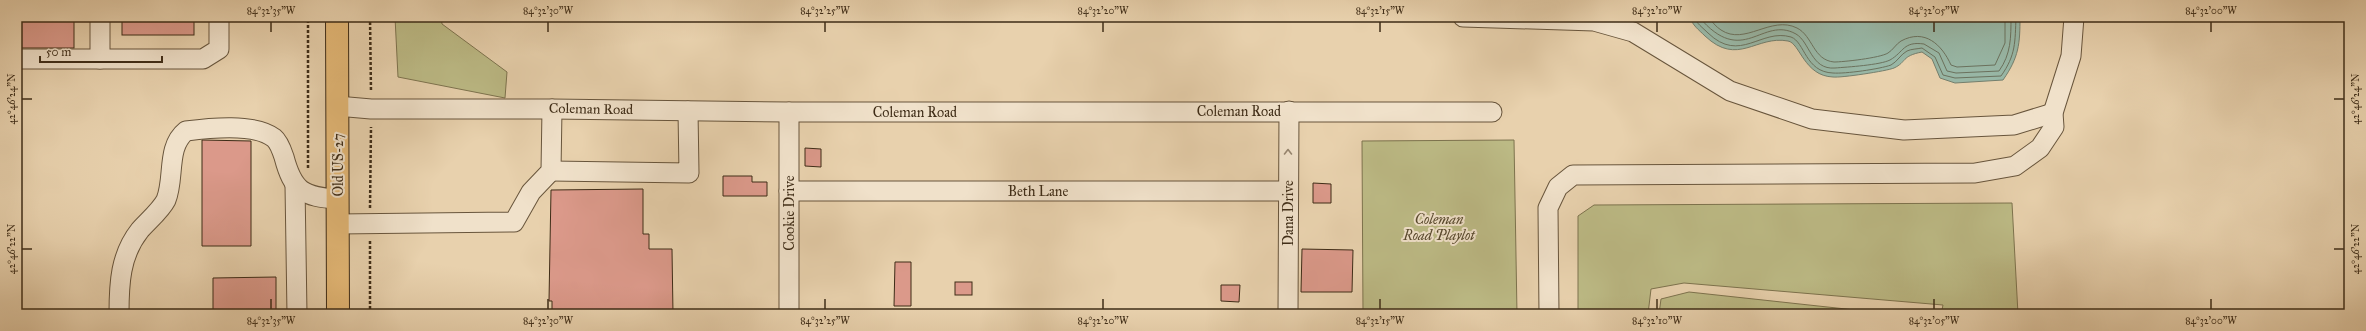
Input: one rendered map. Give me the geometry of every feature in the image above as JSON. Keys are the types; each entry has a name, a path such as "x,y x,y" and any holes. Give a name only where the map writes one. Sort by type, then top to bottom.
{"main road":[{"name":"Old US-27","path":"337,17 338,314"}],"street":[{"path":"100,17 100,59"},
{"path":"17,59 203,59 219,49 219,17"},
{"path":"1463,17 1594,21 1633,32 1730,91 1812,119 1904,130 2014,125 2053,113"},
{"path":"1548,314 1548,208 1558,187 1573,175 1975,173 2016,166 2040,148 2054,127 2053,113 2071,56 2074,17"},
{"name":"Coleman Road","path":"337,106 371,109 552,109 789,112 1492,112"},
{"path":"338,224 514,222 531,192 551,171 552,109"},
{"path":"551,171 688,173 688,111"},
{"name":"Dana Drive","path":"1288,314 1289,111"},
{"name":"Cookie Drive","path":"788,314 789,112"},
{"path":"119,314 120,278 126,252 137,234 166,200 174,153 179,137 186,131 248,129 267,134 276,139 283,153 289,176 301,190 338,199"},
{"path":"296,314 301,190"},
{"name":"Beth Lane","path":"789,191 1288,191"}],"path":[{"path":"301,190 308,17"},
{"path":"370,17 370,314"}],"green space":[{"path":"395,17 441,17 442,24 507,72 505,98 398,77"},
{"name":"Coleman Road Playlot","path":"1514,140 1517,314 1363,314 1362,141"},
{"path":"2012,203 2018,314 1941,314 1943,305 1684,283 1651,289 1648,314 1578,314 1578,216 1594,205"},
{"path":"1689,292 1892,314 1659,314 1661,299"}],"water":[{"path":"1690,17 2020,17 2020,35 2018,50 2003,80 1955,83 1940,78 1932,59 1922,52 1907,57 1894,68 1833,77 1823,75 1815,71 1809,66 1796,47 1788,41 1777,40 1737,50 1727,49 1717,45 1705,36 1694,25"}],"building":[{"path":"17,17 74,17 74,48 17,48"},
{"path":"122,17 194,17 194,35 122,35"},
{"path":"202,140 251,141 251,246 202,246"},
{"path":"805,148 821,149 821,167 805,166"},
{"path":"723,176 752,176 752,182 767,182 767,196 723,196"},
{"path":"1313,183 1331,184 1331,203 1313,203"},
{"path":"643,189 643,234 649,234 649,249 672,249 673,314 552,314 552,301 549,301 551,190"},
{"path":"1302,249 1353,250 1352,292 1301,292"},
{"path":"895,262 911,262 911,306 894,306"},
{"path":"276,277 276,314 213,314 213,278"},
{"path":"955,282 972,282 972,295 955,295"},
{"path":"1221,285 1240,285 1239,302 1221,301"}]}
